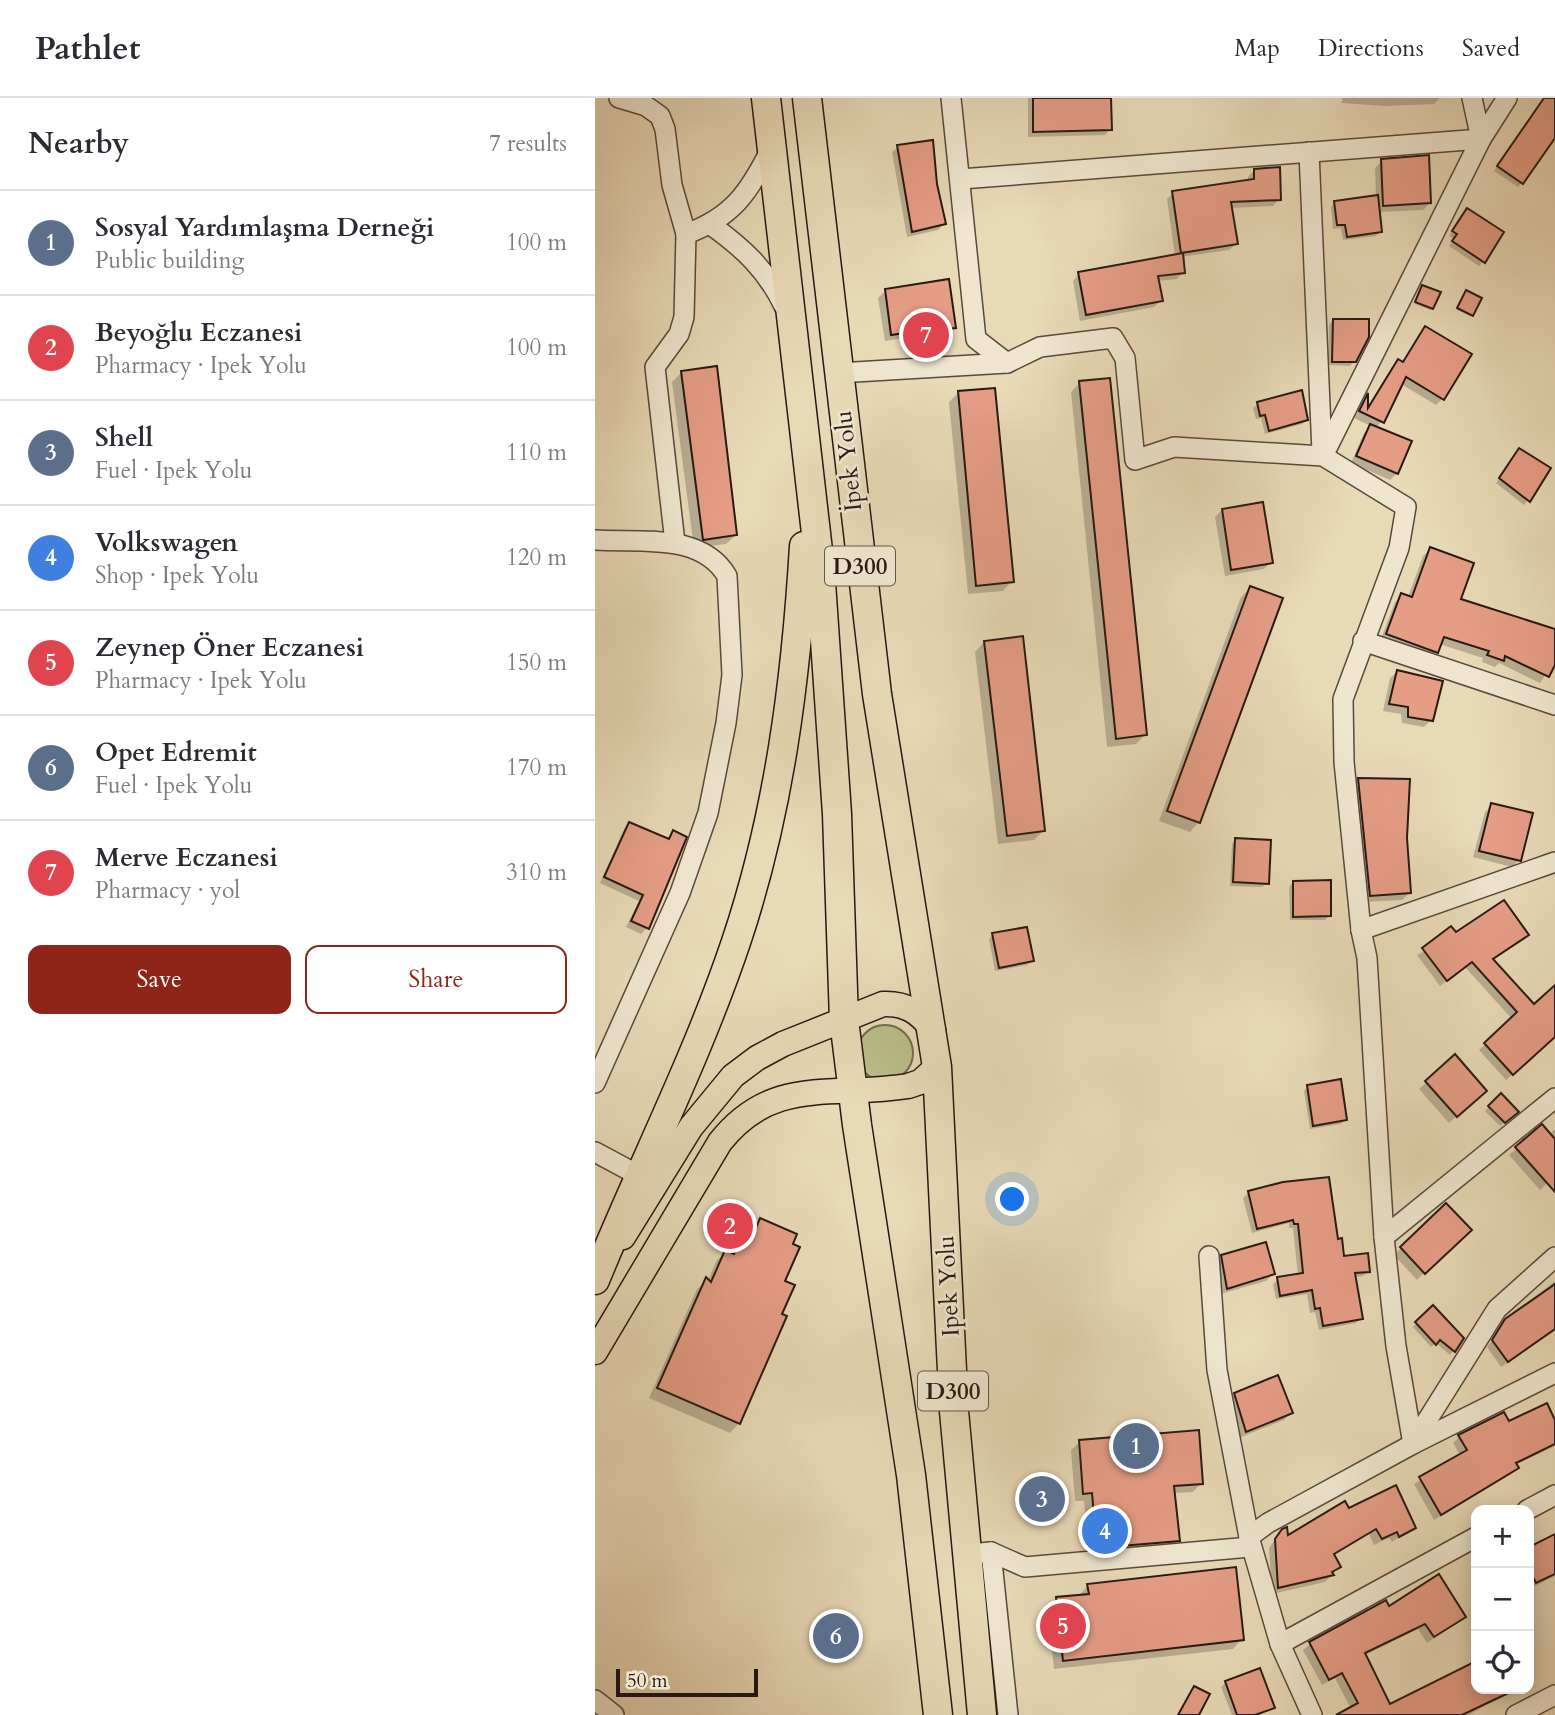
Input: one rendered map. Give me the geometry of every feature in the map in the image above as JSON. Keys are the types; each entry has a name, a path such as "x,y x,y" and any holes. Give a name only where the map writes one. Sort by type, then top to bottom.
{"highway":[{"name":"İpek Yolu","path":"767,98 820,568 837,814 844,1020"},
{"name":"İpek Yolu","path":"807,98 877,694 933,1030"},
{"path":"595,1281 638,1174 713,1003 736,942 768,829 781,768 795,658 808,477"},
{"path":"844,1020 852,1093"},
{"path":"933,1030 937,1067"},
{"name":"Ipek Yolu","path":"937,1067 954,1398 979,1553 982,1715"},
{"name":"D300","path":"852,1093 912,1475 938,1715"}],"main road":[{"path":"595,1281 691,1127 733,1076 757,1058 883,1004 898,1003 914,1011 933,1030"},
{"path":"595,1352 720,1142 741,1117 757,1106 780,1098 809,1093 852,1093 908,1086 920,1082 937,1067"}],"street":[{"path":"619,98 646,106 660,116 665,129 672,186 686,234 684,317 679,334 655,368 675,544"},
{"path":"951,98 976,339 1007,363"},
{"path":"1472,98 1481,139"},
{"path":"1322,456 1481,139 1507,98"},
{"path":"961,179 1481,139"},
{"path":"686,234 711,225 731,210 748,190 772,148"},
{"path":"1309,152 1322,456"},
{"path":"711,225 757,262 773,283 790,318"},
{"path":"838,373 1007,363 1040,346 1113,338 1125,358 1135,460 1174,447 1322,456 1406,507 1399,548 1343,699 1344,762 1361,930 1367,958 1384,1237 1396,1346 1413,1444"},
{"path":"595,540 675,544 711,556 727,576 732,675 726,723 697,849 595,1083"},
{"path":"1363,640 1555,705"},
{"path":"1361,930 1555,862"},
{"path":"1384,1237 1555,1098"},
{"path":"595,1152 638,1174"},
{"path":"1209,1256 1217,1370 1249,1542 1280,1644 1312,1715"},
{"path":"1413,1444 1497,1309 1555,1258"},
{"path":"1008,1715 979,1553 1025,1567 1249,1542 1268,1523 1413,1444 1555,1373"},
{"path":"1534,1506 1555,1495"},
{"path":"1280,1644 1471,1541"},
{"path":"1516,1715 1555,1695"},
{"path":"595,1700 614,1715"}],"green space":[{"path":"885,1025 896,1027 905,1033 911,1042 911,1064 905,1073 896,1079 885,1081 874,1079 865,1073 859,1064 857,1053 859,1042 865,1033 874,1027"}],"building":[{"path":"1033,98 1111,98 1112,130 1033,132"},
{"path":"1544,98 1555,98 1555,138 1523,184 1497,166"},
{"path":"933,140 937,184 946,224 912,232 897,145"},
{"path":"1429,155 1431,203 1383,206 1381,159"},
{"path":"1280,167 1281,200 1231,202 1238,244 1181,253 1172,191 1254,179 1254,169"},
{"path":"1378,195 1382,232 1347,237 1345,225 1337,225 1334,201"},
{"path":"1467,208 1504,232 1485,263 1452,241 1457,234 1452,231"},
{"path":"1183,253 1185,273 1158,276 1163,301 1086,315 1078,272"},
{"path":"949,279 956,328 947,329 948,342 920,346 918,331 891,335 885,289"},
{"path":"1422,285 1441,292 1433,309 1415,302"},
{"path":"1466,290 1482,298 1473,316 1457,308"},
{"path":"1333,319 1369,319 1369,337 1356,362 1332,362"},
{"path":"1425,326 1472,354 1444,400 1406,377 1384,423 1359,411 1368,393 1368,408 1398,359 1403,362"},
{"path":"717,366 737,535 703,540 681,371"},
{"path":"1110,378 1147,735 1116,739 1079,381"},
{"path":"995,388 1014,582 976,586 958,391"},
{"path":"1302,390 1308,420 1269,431 1265,415 1260,416 1257,402"},
{"path":"1370,424 1412,441 1398,474 1356,456"},
{"path":"1519,448 1551,468 1530,502 1499,478"},
{"path":"1263,502 1273,563 1231,570 1222,509"},
{"path":"1430,547 1474,563 1461,599 1555,629 1555,665 1549,677 1505,656 1504,661 1487,655 1489,651 1444,637 1438,653 1386,634 1401,593 1412,597"},
{"path":"1250,586 1283,598 1200,823 1167,811"},
{"path":"1023,636 1045,831 1007,836 984,641"},
{"path":"1397,670 1443,681 1433,721 1408,717 1408,707 1389,704"},
{"path":"1358,778 1410,779 1407,838 1411,893 1370,896"},
{"path":"1491,803 1533,813 1521,861 1479,851"},
{"path":"629,822 669,839 673,830 687,837 649,929 631,921 643,895 604,877"},
{"path":"1235,838 1271,840 1269,884 1233,882"},
{"path":"1331,880 1331,916 1293,917 1293,881"},
{"path":"1504,900 1529,935 1493,959 1534,1004 1555,985 1555,1037 1513,1075 1484,1043 1517,1012 1472,962 1447,981 1422,948 1451,926 1456,932"},
{"path":"1027,927 1034,961 999,968 992,933"},
{"path":"1455,1054 1487,1091 1457,1117 1425,1081"},
{"path":"1341,1079 1347,1120 1313,1126 1307,1085"},
{"path":"1501,1093 1519,1112 1505,1123 1488,1106"},
{"path":"1542,1124 1555,1139 1555,1192 1515,1147"},
{"path":"1329,1177 1338,1239 1342,1238 1344,1256 1368,1253 1370,1272 1355,1273 1363,1319 1323,1326 1320,1308 1315,1309 1312,1290 1280,1296 1277,1277 1303,1273 1298,1224 1294,1224 1293,1220 1257,1229 1248,1191 1283,1182"},
{"path":"1446,1203 1472,1230 1425,1274 1400,1247"},
{"path":"760,1218 797,1234 793,1244 800,1247 785,1281 795,1285 782,1314 787,1316 740,1424 657,1388 706,1277 711,1282 725,1250 734,1254 747,1224 756,1228"},
{"path":"1266,1242 1275,1274 1227,1289 1221,1255"},
{"path":"1555,1284 1555,1329 1508,1362 1492,1340 1505,1319"},
{"path":"1433,1305 1464,1338 1455,1352 1440,1340 1436,1345 1415,1322"},
{"path":"1278,1375 1293,1413 1246,1432 1234,1393"},
{"path":"1547,1403 1555,1420 1555,1444 1516,1463 1519,1468 1441,1515 1419,1477 1467,1450 1458,1435 1504,1412 1509,1421"},
{"path":"1199,1430 1203,1484 1174,1486 1180,1541 1097,1548 1092,1493 1083,1494 1079,1440"},
{"path":"1396,1485 1416,1528 1399,1537 1397,1532 1382,1539 1376,1529 1334,1554 1341,1567 1332,1572 1334,1575 1278,1588 1275,1539 1282,1529 1287,1527 1288,1535 1345,1501 1349,1508"},
{"path":"1555,1534 1555,1574 1536,1583 1534,1579 1534,1544"},
{"path":"1236,1567 1244,1640 1063,1661 1056,1597 1089,1594 1087,1584"},
{"path":"1439,1574 1466,1617 1434,1637 1425,1624 1365,1653 1390,1704 1471,1664 1471,1694 1506,1694 1462,1715 1336,1715 1358,1703 1342,1673 1329,1680 1309,1642 1386,1600 1389,1606"},
{"path":"1260,1668 1275,1708 1255,1715 1237,1715 1225,1681"},
{"path":"1194,1686 1210,1694 1199,1715 1178,1715"}],"place":[{"name":"Merve Eczanesi","path":"926,335"},
{"name":"Beyoğlu Eczanesi","path":"730,1226"},
{"name":"Sosyal Yardımlaşma Derneği","path":"1136,1446"},
{"name":"Shell","path":"1042,1499"},
{"name":"Volkswagen","path":"1105,1531"},
{"name":"Zeynep Öner Eczanesi","path":"1063,1626"},
{"name":"Opet Edremit","path":"836,1636"}]}
